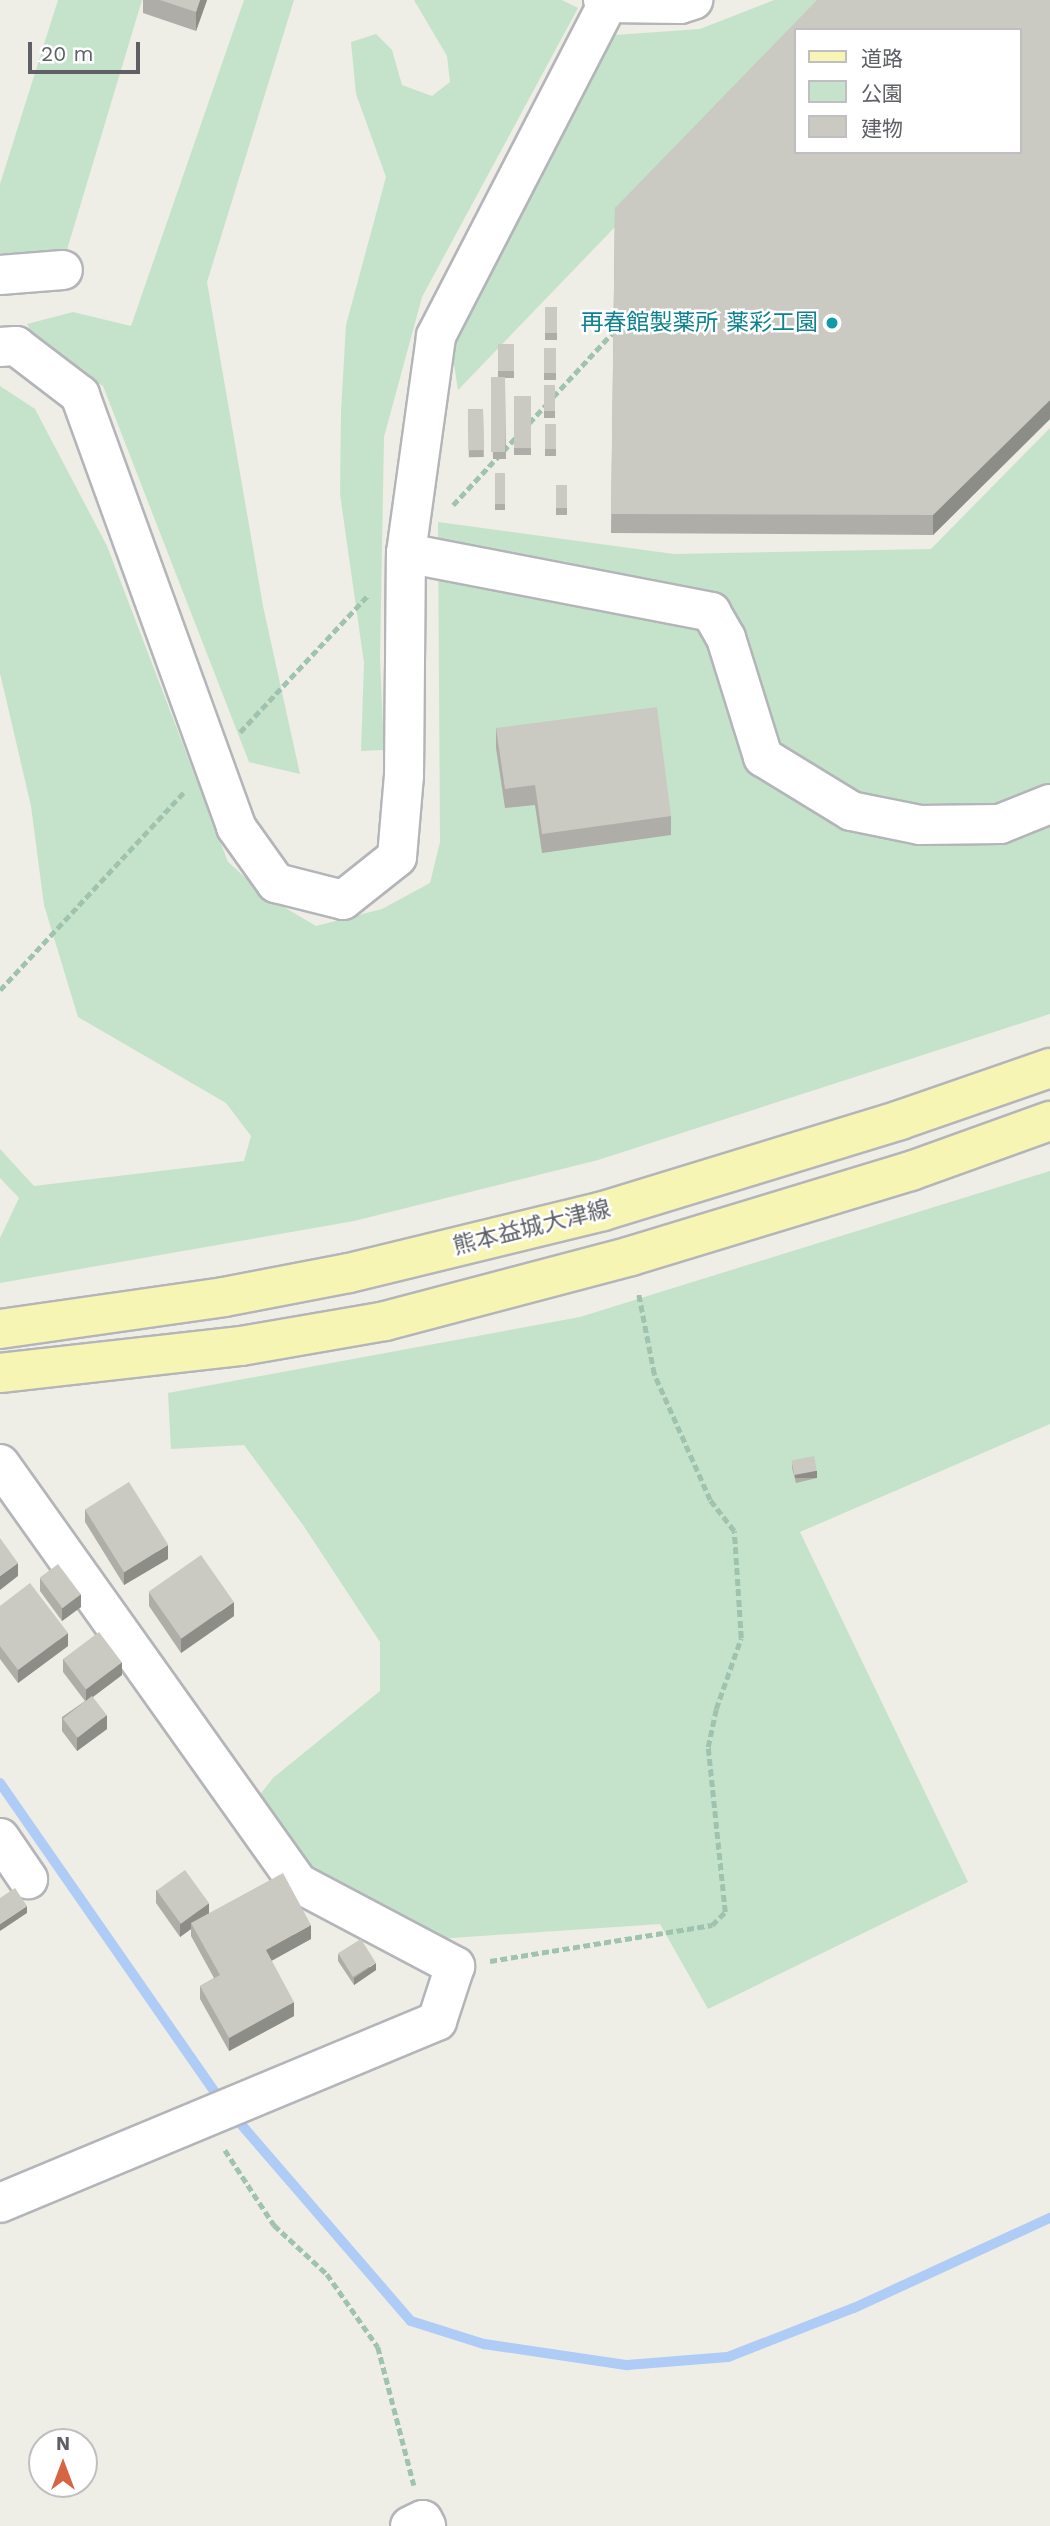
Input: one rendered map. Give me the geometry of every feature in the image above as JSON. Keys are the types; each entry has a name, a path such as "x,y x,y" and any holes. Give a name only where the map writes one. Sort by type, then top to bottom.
{"main road":[{"name":"熊本益城大津線","path":"0,1329 224,1297 312,1280 603,1211 900,1120 1050,1068"},
{"path":"0,1373 241,1346 385,1321 631,1256 911,1171 1050,1121"}],"street":[{"path":"0,347 16,346 79,395 236,827 276,883 343,900 397,856 404,776 406,552 436,336 606,1 680,4 693,0"},
{"path":"0,275 63,270"},
{"path":"406,552 710,612 726,638 763,757 851,811 920,825 1000,824 1050,804"},
{"path":"0,2203 437,2021 455,1966 298,1883 3,1477"},
{"path":"0,1838 28,1879"}],"path":[{"path":"455,1966 570,1951 712,1925 725,1912 708,1747 716,1709 741,1639 734,1531 709,1500 654,1374 631,1256"},
{"path":"207,2116 274,2225 327,2274 377,2347 420,2524"}],"green space":[{"path":"58,0 142,0 66,253 0,253 0,184"},
{"path":"244,0 294,0 207,282 263,606 300,774 249,762 103,386 39,346 27,324 73,312 131,326"},
{"path":"414,0 562,0 578,8 422,297 384,437 380,658 384,750 361,751 364,663 340,494 341,412 346,325 386,177 356,94 351,42 376,34 392,50 402,85 432,96 450,82 447,56"},
{"path":"774,0 834,0 799,28 794,28 794,41 458,390 452,351 615,35 700,29"},
{"path":"0,386 35,409 107,546 228,862 267,897 316,926 382,909 430,883 440,842 438,522 674,554 931,549 1050,428 1050,1014 598,1160 354,1221 0,1283 0,1238 19,1198 0,1178 0,1149 34,1186 244,1161 251,1136 226,1103 78,1017 44,905 31,806 0,673"},
{"path":"1050,1171 1050,1424 800,1532 968,1882 708,2009 660,1924 437,1939 310,1876 255,1801 273,1778 380,1691 380,1642 303,1525 244,1445 171,1449 168,1393 580,1317"}],"building":[{"path":"160,0 200,0 196,12"},
{"name":"再春館製薬所 薬彩工園","path":"817,0 1050,0 1050,400 933,515 611,514 615,208"},
{"path":"545,307 557,307 557,333 545,333"},
{"path":"498,344 514,344 514,371 498,371"},
{"path":"544,348 556,348 556,373 544,373"},
{"path":"491,377 505,377 505,452 491,452"},
{"path":"544,385 555,385 555,411 544,411"},
{"path":"514,396 531,396 531,448 514,448"},
{"path":"468,409 483,409 484,450 469,450"},
{"path":"545,424 556,424 556,449 545,449"},
{"path":"495,473 505,473 505,504 495,504"},
{"path":"556,485 567,485 567,508 556,508"},
{"path":"657,707 671,816 542,834 535,785 505,789 496,728"},
{"path":"814,1456 817,1471 794,1475 791,1460"},
{"path":"129,1482 168,1545 124,1572 85,1510"},
{"path":"0,1538 18,1563 0,1576"},
{"path":"201,1555 234,1602 181,1638 149,1592"},
{"path":"58,1564 81,1594 63,1608 40,1578"},
{"path":"30,1583 68,1633 18,1670 0,1646 0,1606"},
{"path":"99,1632 122,1662 86,1689 63,1659"},
{"path":"92,1696 107,1715 78,1738 63,1719"},
{"path":"185,1870 209,1903 181,1924 157,1891"},
{"path":"283,1873 311,1925 266,1950 294,2002 229,2038 200,1986 220,1975 191,1923"},
{"path":"15,1888 27,1906 0,1924 0,1898"},
{"path":"361,1939 376,1963 353,1977 338,1953"}],"waterway":[{"path":"0,1783 222,2103"},
{"path":"233,2115 411,2321 484,2344 627,2365 728,2357 854,2308 1050,2218"}],"place":[{"name":"再春館製薬所 薬彩工園","path":"832,323"}]}
